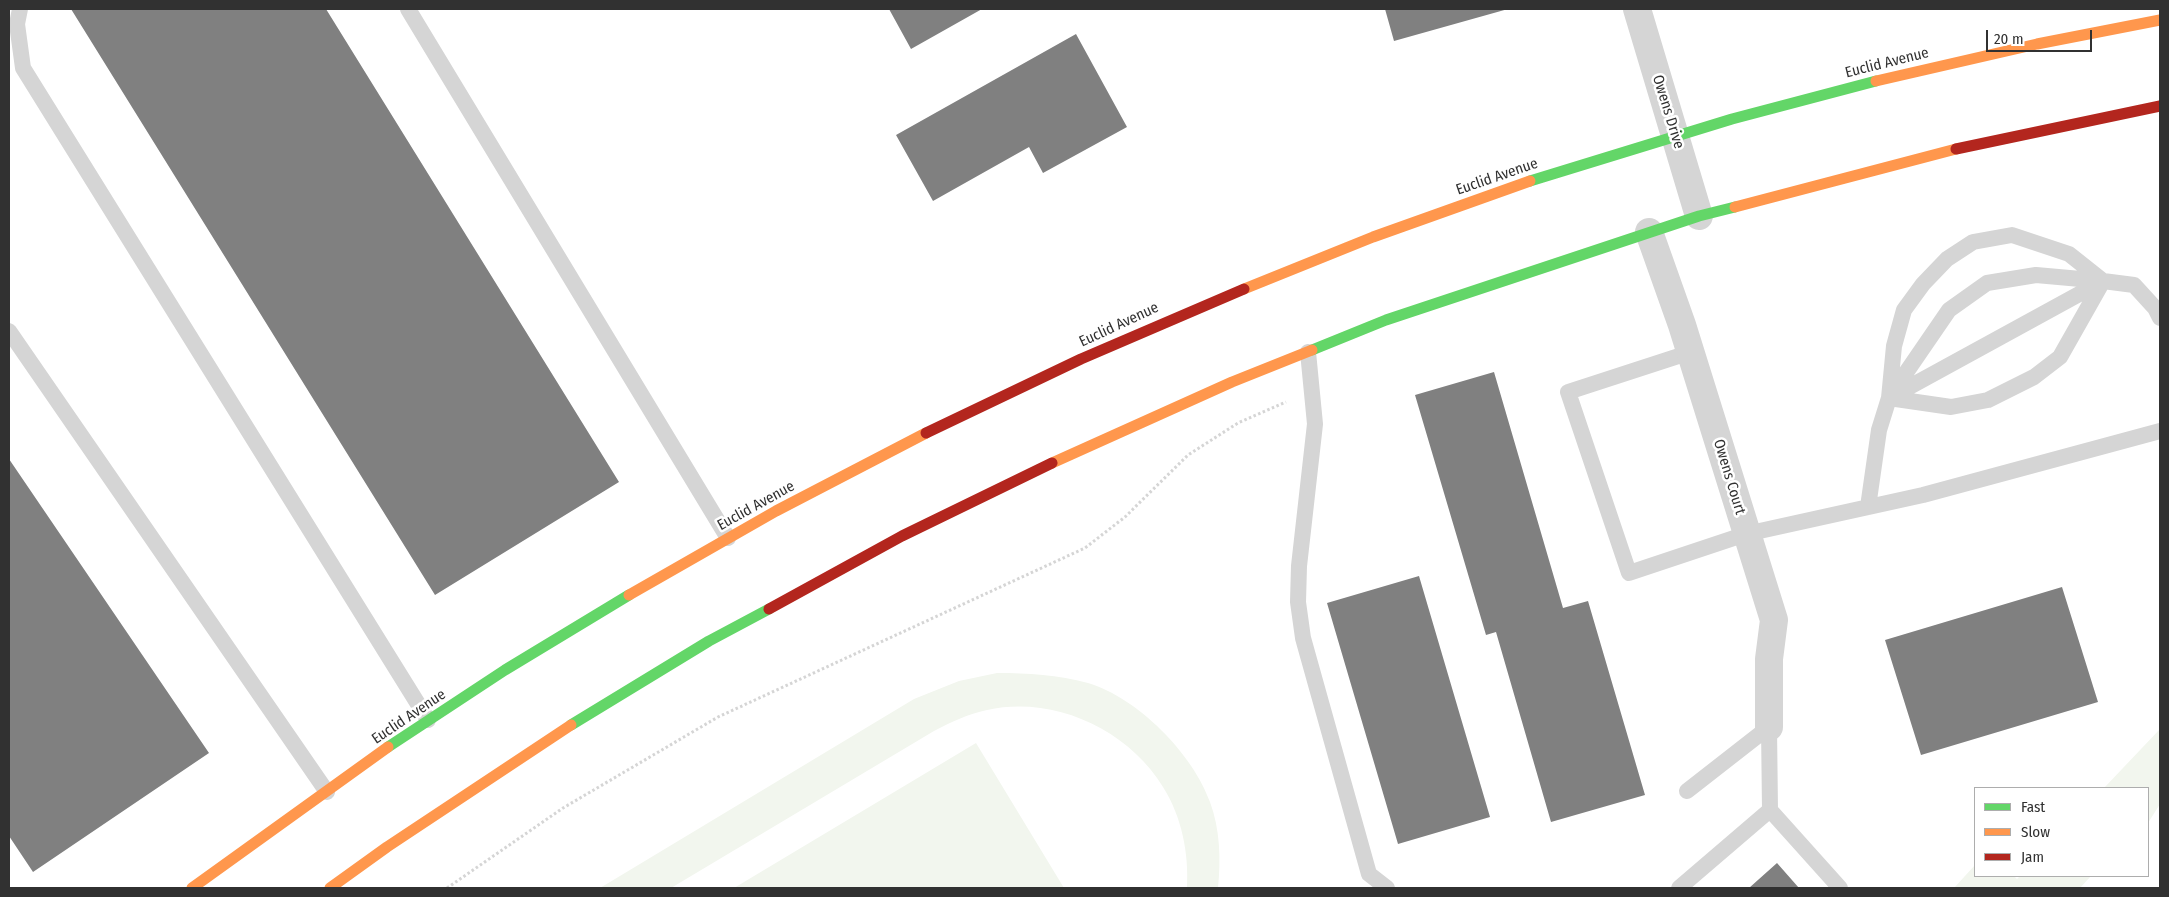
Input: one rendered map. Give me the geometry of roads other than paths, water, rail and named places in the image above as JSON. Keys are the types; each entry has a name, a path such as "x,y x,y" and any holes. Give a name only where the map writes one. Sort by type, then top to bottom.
{"street":[{"name":"Owens Drive","path":"1637,9 1699,216"},
{"name":"Euclid Avenue","path":"192,888 428,720 599,612 728,538 937,426 1170,318 1341,248 1516,185 1674,135 1963,60 2033,44 2160,20"},
{"path":"330,888 387,847 553,736 717,637 902,536 1028,474 1232,382 1386,320 1699,216 1968,146 2160,106"},
{"name":"Owens Court","path":"1649,232 1691,352 1774,620 1769,660 1768,727"}],"lane":[{"path":"20,9 17,24 23,68 428,720"},
{"path":"408,9 728,538"},
{"path":"1868,507 1879,430 1888,398 1894,346 1904,310 1923,284 1947,259 1973,242 2012,236 2068,254 2103,281"},
{"path":"1888,398 1949,310 1987,283 2036,275 2134,285 2156,308 2160,318"},
{"path":"1888,398 1950,407 1988,400 2034,377 2060,358 2103,281"},
{"path":"1888,398 2103,281"},
{"path":"9,332 327,792"},
{"path":"1308,352 1315,424 1299,566 1298,602 1303,638 1369,874 1387,888"},
{"path":"1691,352 1568,392 1629,573 1746,534 1923,495 2160,431"},
{"path":"1687,791 1768,727"},
{"path":"1768,727 1770,810 1840,888"},
{"path":"1678,888 1770,810"}]}
